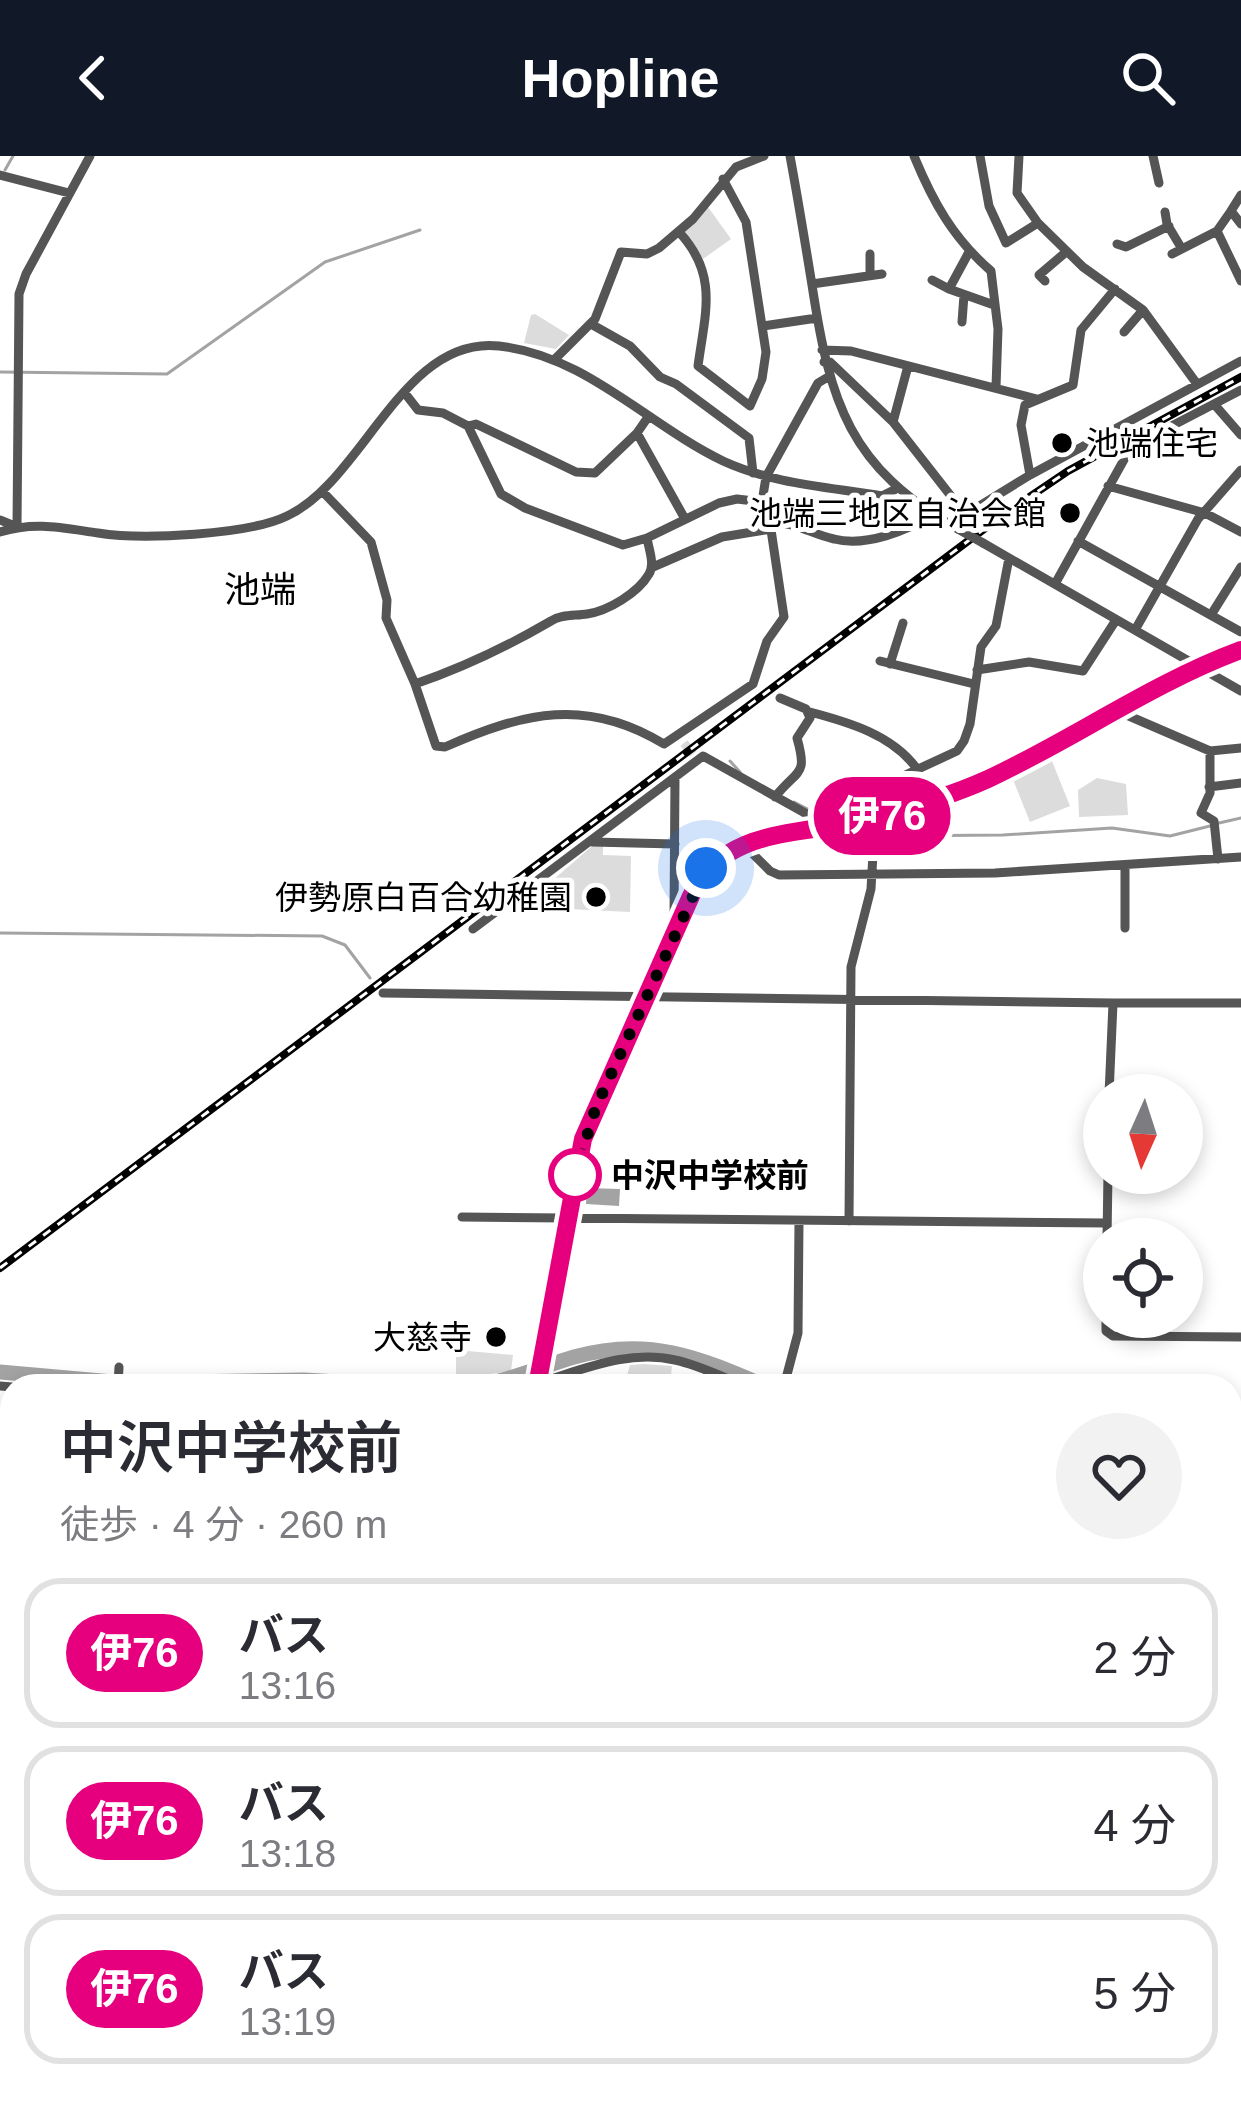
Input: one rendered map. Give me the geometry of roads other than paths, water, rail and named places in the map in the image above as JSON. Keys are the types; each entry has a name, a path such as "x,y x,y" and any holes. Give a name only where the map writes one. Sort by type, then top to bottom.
{"street":[{"path":"17,526 21,286 90,156"},
{"path":"556,358 591,324 621,252 647,254 680,232 723,179 744,161 764,156"},
{"path":"790,156 828,376 856,438 898,488 954,526 1241,691"},
{"path":"914,156 938,211 969,251 992,271 998,329 996,387"},
{"path":"980,156 989,206 1006,243 1037,223"},
{"path":"1018,156 1017,193 1037,223 1066,252 1143,310 1197,384"},
{"path":"1153,156 1159,183"},
{"path":"0,175 69,194"},
{"path":"680,232 696,250 706,276 698,367 750,406 765,368 763,326 746,222 723,179"},
{"path":"1166,212 1177,252 1216,231 1241,195"},
{"path":"1231,211 1241,224"},
{"path":"1117,244 1126,247 1137,235 1169,226"},
{"path":"1216,231 1241,281"},
{"path":"949,289 969,251"},
{"path":"1040,275 1066,252"},
{"path":"812,284 876,274 870,254"},
{"path":"932,280 994,305"},
{"path":"1030,475 1021,425 1025,405 1072,385 1079,336 1115,289"},
{"path":"962,322 964,295"},
{"path":"1124,332 1143,310"},
{"path":"763,326 817,318"},
{"path":"591,324 630,346 660,377 676,383 749,438 753,473"},
{"path":"0,532 49,524 106,534 217,531 281,519 322,491 404,392 437,364 478,346 499,345 556,358 647,417 753,473 882,496 898,488"},
{"path":"823,356 850,351 1037,399"},
{"path":"823,356 893,422 964,514"},
{"path":"954,526 964,514 1030,475 1241,361"},
{"path":"893,422 908,366"},
{"path":"322,491 371,542 387,600 386,618 436,746 500,725 571,711 639,728 664,744 682,740 758,677 762,652 784,617 762,502 766,477 818,383 828,376"},
{"path":"1055,584 1131,448 1241,390"},
{"path":"404,392 418,410 443,413 468,426 501,494 525,508 623,545 719,502 762,502"},
{"path":"1214,404 1241,435"},
{"path":"468,426 476,424 576,472 596,473 647,417"},
{"path":"637,433 685,519"},
{"path":"1135,630 1205,513 1241,470"},
{"path":"1108,486 1205,513 1241,532"},
{"path":"415,684 535,633 554,618 592,614 612,605 637,589 652,567 722,537 770,526 801,526 834,539 860,541 934,514"},
{"path":"0,520 17,526"},
{"path":"647,538 652,567"},
{"path":"1078,541 1241,632"},
{"path":"849,1221 851,967 873,871 875,818 901,777 957,751 964,741 981,647 996,626 1009,558"},
{"path":"1211,616 1241,567"},
{"path":"977,670 1029,662 1078,672 1116,620"},
{"path":"903,623 885,663 974,684"},
{"path":"539,1374 583,1139 706,868 743,844 875,818 987,779 1198,667 1241,650"},
{"path":"780,698 878,737 908,756 917,769"},
{"path":"1115,710 1210,751 1241,748"},
{"path":"775,797 802,768 804,754 797,738 810,712"},
{"path":"1210,751 1209,787 1201,813 1215,824 1218,859"},
{"path":"473,928 592,842 695,756 718,761 830,827"},
{"path":"675,777 674,918 680,922"},
{"path":"1209,787 1241,783"},
{"path":"592,842 675,844"},
{"path":"743,844 775,874 995,873 1241,857"},
{"path":"1125,865 1125,928"},
{"path":"383,993 1241,1003"},
{"path":"1110,1074 1113,1004"},
{"path":"463,1217 1083,1223"},
{"path":"787,1374 798,1334 799,1221"},
{"path":"1203,1337 1241,1337"},
{"path":"563,1374 648,1356 715,1374"},
{"path":"118,1366 118,1374"}],"waterway":[{"path":"5,170 13,156"},
{"path":"0,372 167,374 325,262 420,230"},
{"path":"730,761 740,772"},
{"path":"794,802 825,818"},
{"path":"1219,823 1241,818"},
{"path":"887,836 1112,828 1170,836 1210,826"},
{"path":"855,832 867,836"},
{"path":"0,933 322,936 345,945 370,978"},
{"path":"521,1374 574,1357 626,1349 672,1353 736,1374"},
{"path":"0,1372 23,1374"}],"tunnel":[{"path":"684,743 693,754"}],"railway":[{"path":"0,1268 1000,517 1068,471 1241,377"}],"place":[{"name":"池端住宅","path":"1062,443"},
{"name":"池端三地区自治会館","path":"1070,513"},
{"name":"伊勢原白百合幼稚園","path":"596,897"},
{"name":"中沢中学校前","path":"575,1175"},
{"name":"大慈寺","path":"496,1337"}],"district":[{"name":"池端","path":"260,589"}]}
